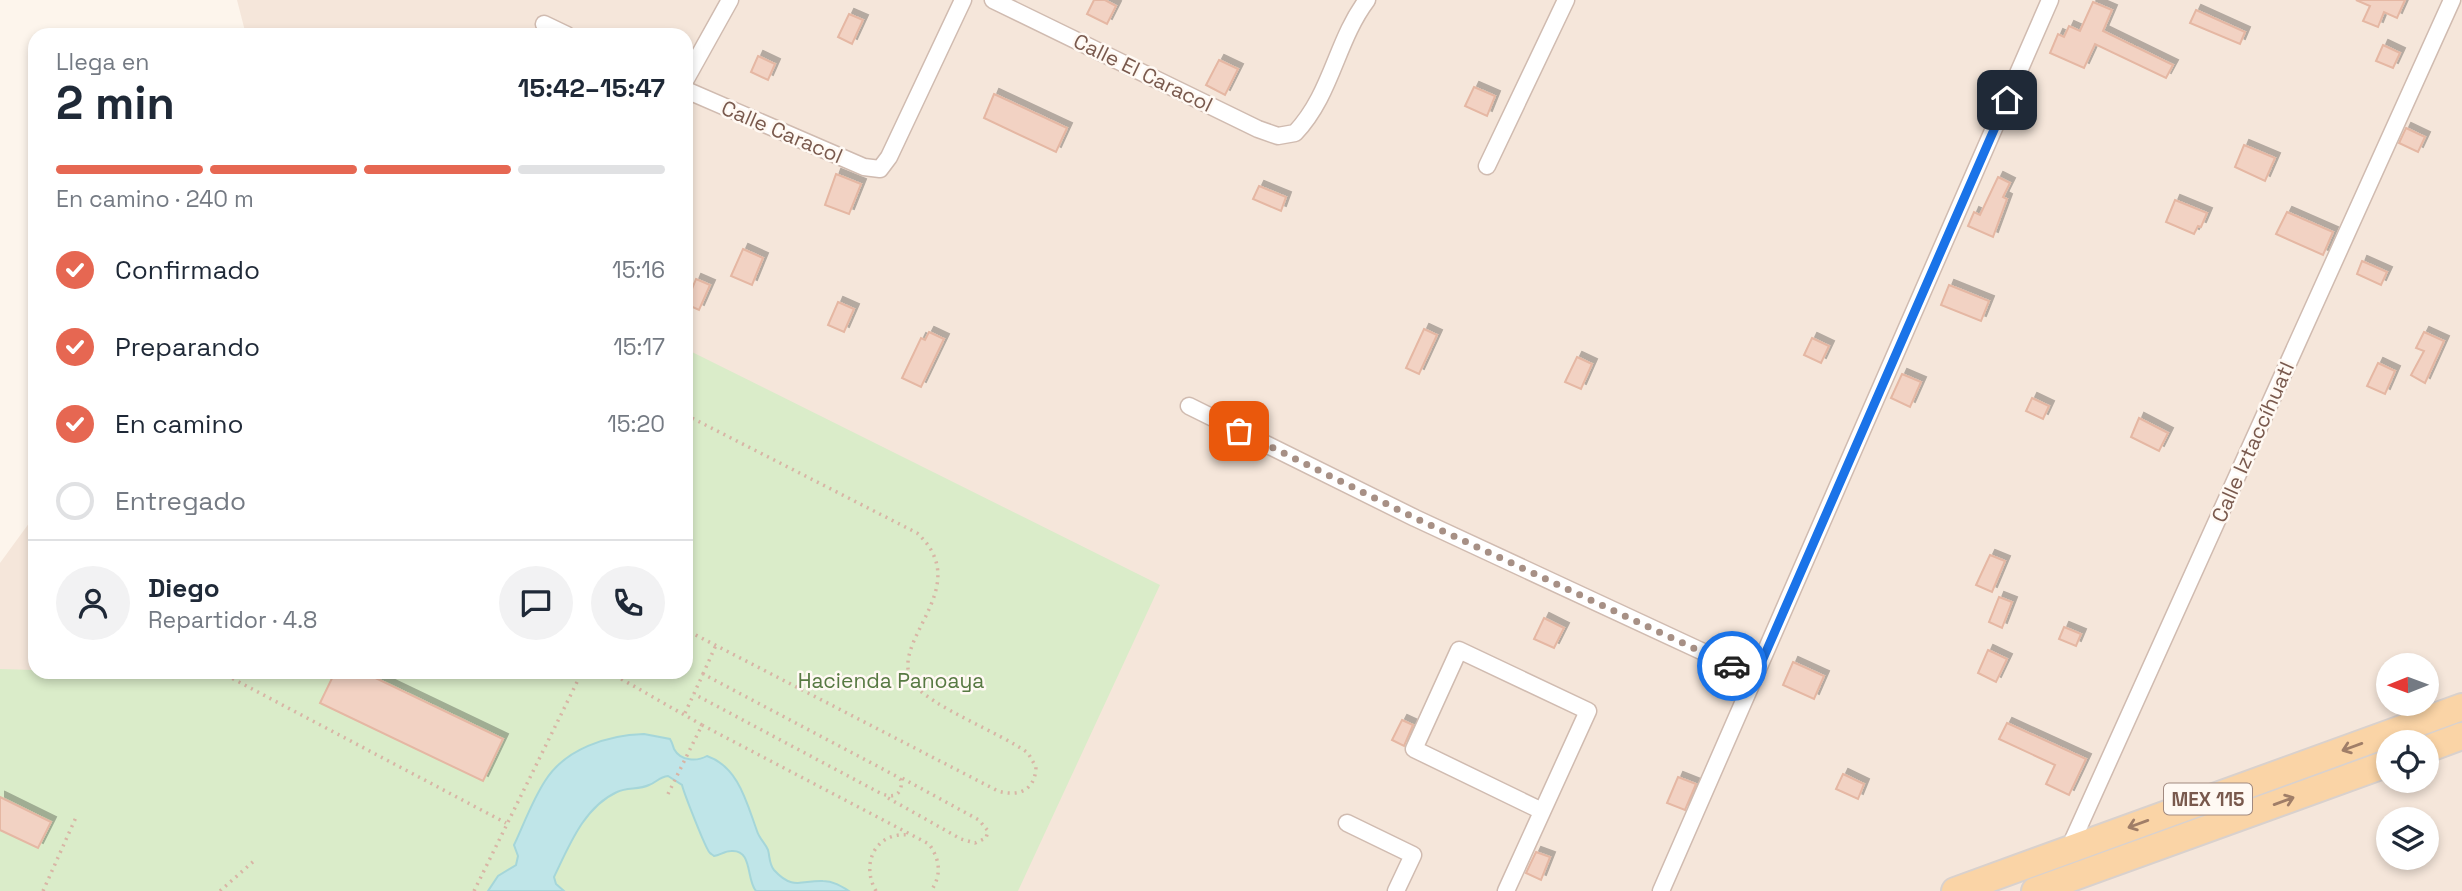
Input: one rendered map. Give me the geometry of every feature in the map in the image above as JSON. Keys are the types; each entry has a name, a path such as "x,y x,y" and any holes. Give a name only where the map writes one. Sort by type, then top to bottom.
{"main road":[{"name":"MEX 115","path":"1955,891 2462,707"},
{"path":"2439,745 2462,736"},
{"name":"MEX 115","path":"2045,888 2376,768"}],"street":[{"path":"693,66 730,0"},
{"name":"Calle Caracol","path":"693,93 864,167 880,169 889,158 963,0"},
{"name":"Calle El Caracol","path":"993,0 1258,129 1278,136 1295,133 1320,101 1356,14 1367,0"},
{"path":"1487,166 1566,0"},
{"path":"1661,891 2050,0"},
{"name":"Calle Iztaccíhuatl","path":"2045,888 2069,849 2452,0"},
{"path":"544,24 552,28"},
{"path":"1189,406 1415,518 1755,677"},
{"path":"1506,891 1588,711 1459,650 1414,749 1542,811"},
{"path":"1348,823 1413,855 1396,891"}],"path":[{"path":"693,419 923,538 933,554 938,579 934,596 908,659 911,679 928,697 1028,753 1036,768 1033,782 1024,792 998,792 693,633"},
{"path":"684,713 716,645"},
{"path":"694,694 961,839 975,843 986,838 988,831 979,820 703,674"},
{"path":"233,679 506,822"},
{"path":"474,891 578,679"},
{"path":"622,679 702,725 919,837 929,844 936,854 939,866 938,878 932,891"},
{"path":"666,798 702,725"},
{"path":"880,793 889,797 899,793 901,782 897,776"},
{"path":"43,891 77,815"},
{"path":"876,891 870,881 869,870 875,848 895,835 919,837"},
{"path":"220,891 255,860"}],"shaded area":[{"path":"237,0 2462,0 2462,891 0,891 0,563 28,525 28,679 693,679 693,28 244,28"}],"green space":[{"name":"Hacienda Panoaya","path":"693,352 1160,585 1018,891 0,891 0,669 28,670 28,679 693,679"}],"water":[{"path":"644,734 670,739 677,753 685,758 699,759 707,756 727,769 745,798 758,834 768,850 772,868 781,876 798,883 830,882 849,891 756,891 743,855 731,851 714,856 710,853 682,785 668,776 645,787 617,792 595,807 579,828 554,877 556,884 564,891 488,891 498,876 516,865 518,856 514,845 536,796 553,770 575,752 588,746 616,737"}],"building":[{"path":"1094,0 1105,0 1116,6 1107,24 1087,14"},
{"path":"2356,0 2405,0 2397,18 2384,12 2378,27 2363,21 2370,6"},
{"path":"2093,2 2112,10 2103,31 2173,65 2166,78 2095,44 2084,68 2050,53 2058,34 2064,37 2069,26 2080,31"},
{"path":"2196,10 2245,32 2240,44 2190,23"},
{"path":"849,14 863,20 852,44 838,37"},
{"path":"2383,45 2400,53 2393,68 2376,61"},
{"path":"758,56 775,64 768,80 751,72"},
{"path":"1219,60 1238,69 1225,95 1206,85"},
{"path":"1474,87 1495,96 1487,116 1465,106"},
{"path":"994,94 1067,128 1056,152 984,118"},
{"path":"2406,128 2425,137 2418,152 2399,143"},
{"path":"2244,145 2275,158 2265,181 2235,167"},
{"path":"836,174 861,184 849,214 825,205"},
{"path":"1998,177 2010,183 2003,197 2007,199 1993,237 1968,226 1974,212 1980,215"},
{"path":"1259,186 1286,197 1281,211 1253,199"},
{"path":"2175,200 2207,213 2201,227 2198,226 2194,234 2166,222"},
{"path":"2287,212 2333,232 2323,255 2276,234"},
{"path":"743,249 763,258 752,285 731,276"},
{"path":"2362,261 2387,272 2381,285 2357,274"},
{"path":"696,279 710,285 699,310 693,307 693,286"},
{"path":"1949,285 1989,301 1981,321 1941,305"},
{"path":"838,302 854,309 844,332 828,325"},
{"path":"1424,329 1437,335 1419,374 1406,368"},
{"path":"929,332 944,339 921,387 902,378 921,338 925,340"},
{"path":"2424,332 2444,341 2425,383 2411,375 2424,351 2416,348"},
{"path":"1812,338 1829,346 1821,363 1804,355"},
{"path":"1577,357 1592,364 1581,389 1565,382"},
{"path":"2378,363 2395,371 2385,394 2367,386"},
{"path":"1902,374 1921,382 1910,407 1891,398"},
{"path":"2032,398 2049,406 2043,419 2026,411"},
{"path":"2139,418 2168,433 2159,451 2131,437"},
{"path":"1990,555 2005,561 1992,592 1976,585"},
{"path":"1999,597 2012,602 2002,628 1989,622"},
{"path":"1544,618 1564,628 1554,648 1534,639"},
{"path":"2064,627 2081,634 2076,646 2059,639"},
{"path":"1988,650 2007,659 1996,682 1978,673"},
{"path":"1793,662 1824,676 1814,699 1783,685"},
{"path":"332,679 378,679 503,739 483,781 320,703"},
{"path":"1402,720 1413,725 1404,746 1392,740"},
{"path":"2007,723 2086,759 2069,795 2046,784 2055,765 1999,739"},
{"path":"1843,774 1864,784 1858,799 1836,789"},
{"path":"1678,777 1696,784 1685,810 1667,803"},
{"path":"0,797 51,822 38,848 0,830"},
{"path":"1536,852 1550,857 1541,880 1526,873"}],"way so far":[{"path":"1239,431 1415,518 1732,666"}],"route":[{"path":"1732,666 1755,677 2007,100"}]}
